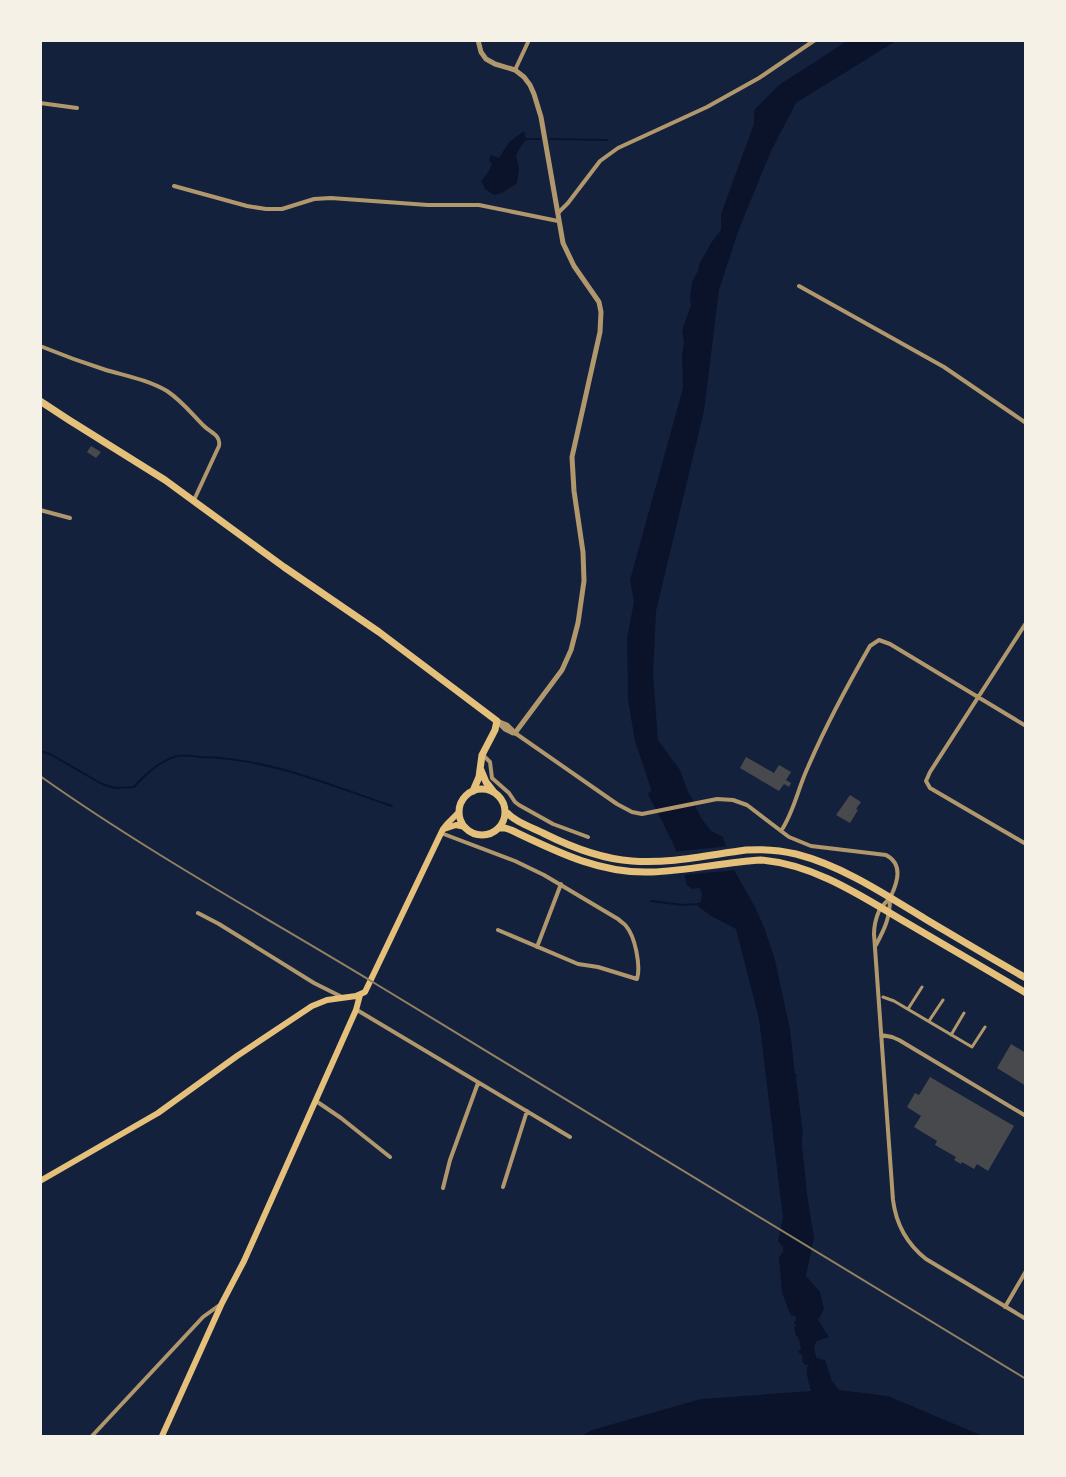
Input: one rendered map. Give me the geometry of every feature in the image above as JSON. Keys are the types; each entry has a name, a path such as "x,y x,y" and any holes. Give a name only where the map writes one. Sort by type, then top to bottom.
{"main road":[{"path":"40,401 194,500 284,567 379,632 497,721 495,730 482,755 479,777 473,791"},
{"path":"481,768 486,782 503,802 504,820 499,828 490,834 479,835 469,831 459,812 464,798 473,791 482,789 494,792"},
{"path":"505,811 552,838 579,849 622,860 664,861 746,850 777,851 809,858 836,869 890,898 1026,978"},
{"path":"40,1181 158,1113 305,1009 327,1000 360,995 366,990 442,831 459,812"},
{"path":"442,831 456,825 465,827"},
{"path":"499,828 506,828 548,848 602,867 650,872 749,861 774,861 805,869 881,908 1026,993"},
{"path":"162,1437 316,1101 356,1010 360,995"}],"street":[{"path":"478,40 481,52 490,62 515,70 530,85 541,117 562,243 569,258 599,302 601,312 600,332 572,457 574,491 584,552 584,581 578,623 567,661 556,680 515,733"},
{"path":"515,70 530,40"},
{"path":"557,217 600,161 618,148 707,107 759,78 815,40"},
{"path":"40,103 77,108"},
{"path":"174,186 266,209 282,209 314,199 331,198 428,205 479,205 557,217"},
{"path":"799,286 944,367 1026,423"},
{"path":"40,346 157,386 186,406 204,426 218,437 219,446 194,500"},
{"path":"40,510 70,518"},
{"path":"1026,623 926,779 930,788 1026,844"},
{"path":"781,831 789,817 831,715 874,642 879,640 890,644 1026,726"},
{"path":"497,721 507,725 515,733 617,804 632,812 646,814 726,799 740,802 794,840 811,846 890,856 898,868 896,883 890,898 886,926 876,945"},
{"path":"482,755 490,762 492,778 502,785 519,805 553,824 588,837"},
{"path":"442,831 544,874 626,926 632,936 639,966 637,979 598,967 578,964 498,930"},
{"path":"537,947 561,884"},
{"path":"890,898 881,908 874,928 896,1216 910,1243 926,1259 1026,1319"},
{"path":"198,914 219,924 314,983 343,998"},
{"path":"908,1009 922,987"},
{"path":"883,997 972,1047 985,1027"},
{"path":"929,1022 943,1000"},
{"path":"356,1010 570,1137"},
{"path":"951,1035 964,1013"},
{"path":"881,1035 899,1040 1026,1116"},
{"path":"443,1188 450,1160 478,1083"},
{"path":"316,1101 390,1157"},
{"path":"503,1187 526,1111"},
{"path":"1005,1307 1026,1271"},
{"path":"92,1437 203,1317 222,1303"}],"water":[{"path":"847,41 896,41 796,103 771,151 739,229 719,290 704,411 656,611 653,674 658,740 680,770 702,819 711,831 723,837 733,868 754,905 775,960 790,1029 795,1074 798,1075 796,1077 803,1135 802,1145 814,1238 806,1276 820,1292 824,1309 818,1320 829,1337 817,1341 814,1349 817,1358 825,1360 832,1381 839,1390 888,1396 983,1436 582,1436 592,1430 701,1399 811,1391 807,1375 808,1365 803,1363 802,1355 798,1352 801,1348 794,1327 796,1325 795,1316 791,1316 782,1293 779,1257 783,1252 783,1247 778,1241 783,1218 759,1019 736,929 711,916 698,906 701,901 701,889 692,889 686,884 677,853 648,794 652,790 635,741 628,700 627,638 634,602 630,580 683,388 684,341 682,331 691,305 692,282 711,243 721,230 721,214 754,124 754,110 779,85"},
{"path":"524,131 526,139 516,156 519,168 517,183 502,193 494,195 485,189 481,181 492,164 489,160 491,155 499,158 509,142"}],"pier":[{"path":"729,846 737,870 682,875 673,852"}],"building":[{"path":"91,446 101,452 96,458 87,452"},
{"path":"746,757 774,773 779,765 791,772 786,780 791,783 789,787 784,784 779,791 740,768"},
{"path":"850,795 861,802 850,823 836,815"},
{"path":"1011,1044 1026,1053 1026,1086 997,1068"},
{"path":"930,1077 1014,1126 988,1171 977,1164 974,1169 954,1160 956,1157 935,1145 937,1141 914,1127 921,1116 907,1107 915,1093 919,1095"}],"waterway":[{"path":"526,139 540,139"},
{"path":"550,139 607,140"},
{"path":"40,751 50,754 102,784 115,788 134,787 162,762 177,756 187,756 250,762 274,767 392,806"},
{"path":"651,901 683,905 699,904"}],"railway":[{"path":"40,776 162,856 1026,1379"}]}
